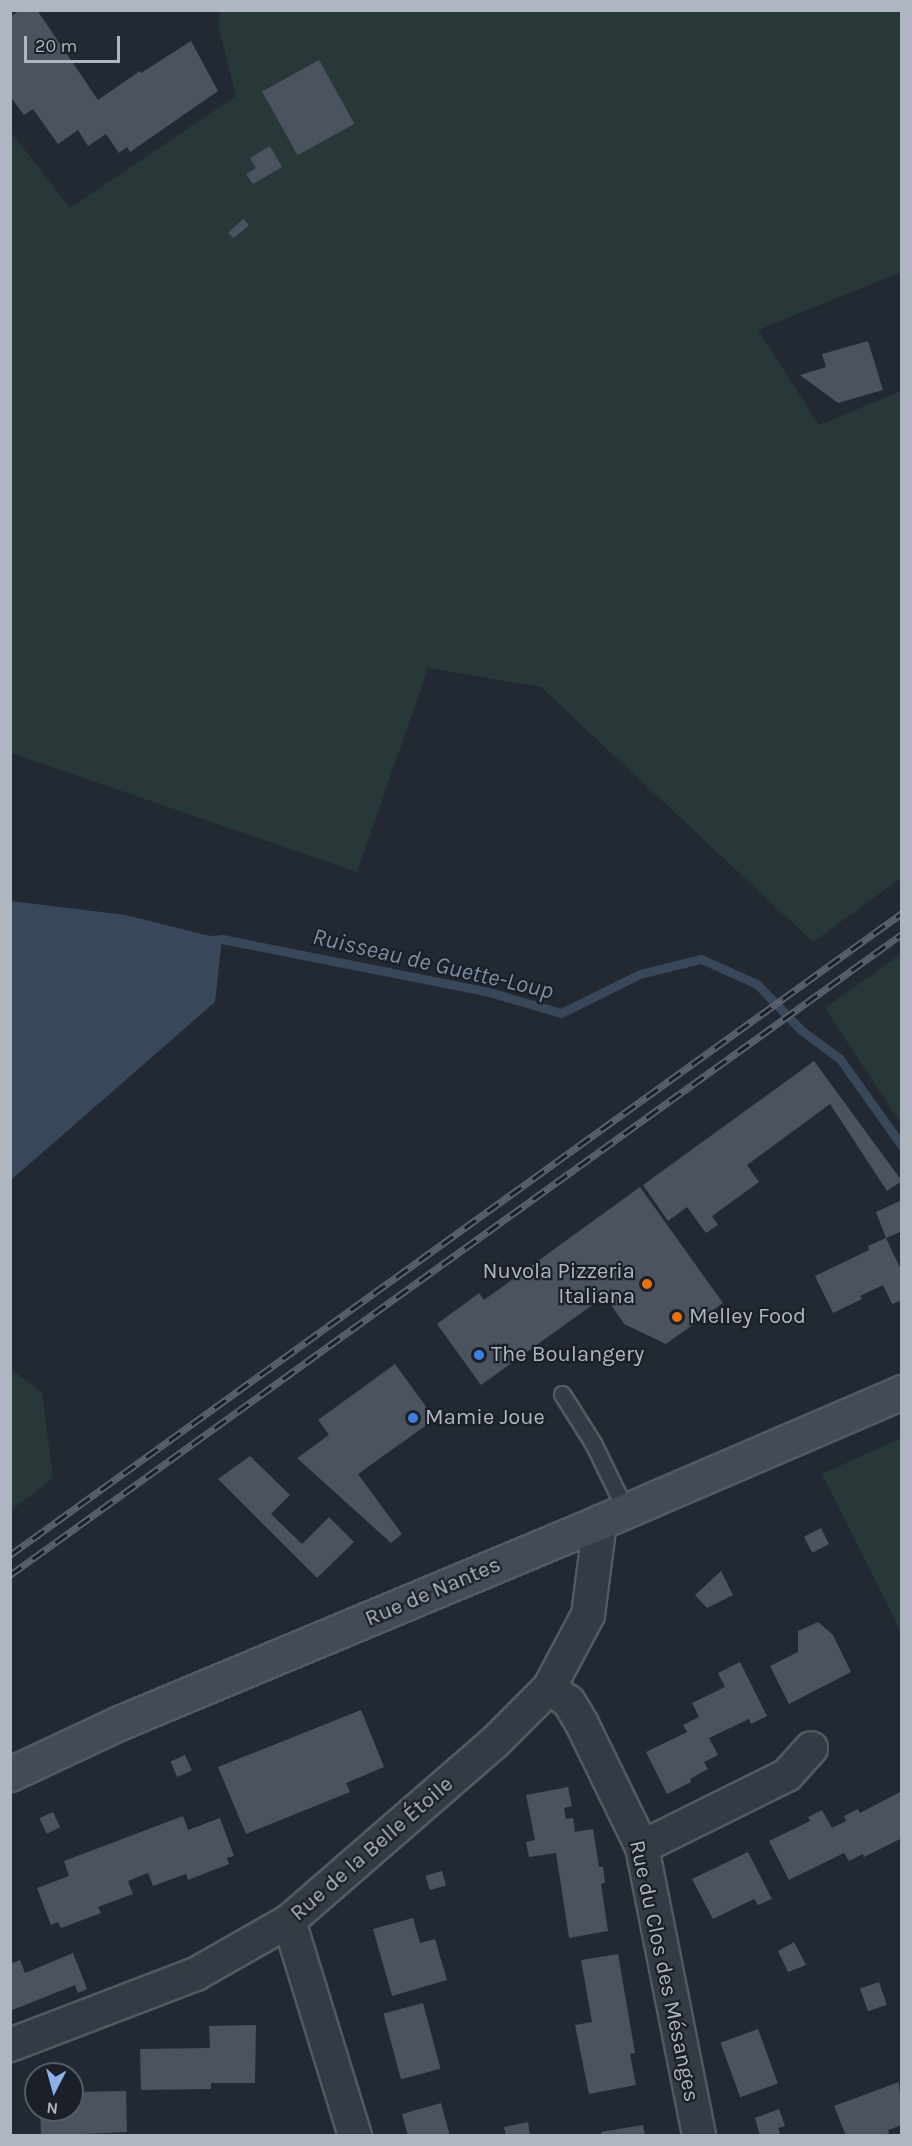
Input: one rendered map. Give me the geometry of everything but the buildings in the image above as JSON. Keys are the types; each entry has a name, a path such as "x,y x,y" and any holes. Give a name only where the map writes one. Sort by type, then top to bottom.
{"street":[{"name":"Rue de Nantes","path":"10,1774 119,1723 613,1517 902,1392"},
{"name":"Rue de la Belle Étoile","path":"10,2045 196,1974 290,1921 494,1743 549,1688 588,1615 613,1517"},
{"name":"Rue du Clos des Mésanges","path":"549,1688 569,1702 582,1724 642,1847 699,2136"},
{"path":"642,1847 787,1775 811,1748"},
{"path":"290,1921 355,2136"}],"lane":[{"path":"562,1394 593,1443 613,1517"}],"shaded area":[{"path":"220,11 901,11 901,272 758,330 819,425 901,391 901,878 813,942 541,687 428,668 357,872 11,753 10,131 70,208 236,96 218,24"},
{"path":"901,954 901,1124 825,1008"},
{"path":"10,1369 42,1392 53,1478 11,1510"},
{"path":"901,1438 901,1632 822,1474"}],"water":[{"path":"11,901 126,915 222,939 215,1002 11,1180"}],"waterway":[{"name":"Ruisseau de Guette-Loup","path":"211,940 222,939 489,992 561,1013 640,974 701,959 757,984 801,1030 840,1059 902,1146"}],"railway":[{"path":"10,1555 902,913"},
{"path":"10,1575 902,934"}],"place":[{"name":"Nuvola Pizzeria Italiana","path":"647,1284"},
{"name":"Melley Food","path":"677,1317"},
{"name":"The Boulangery","path":"479,1355"},
{"name":"Mamie Joue","path":"413,1418"}]}
